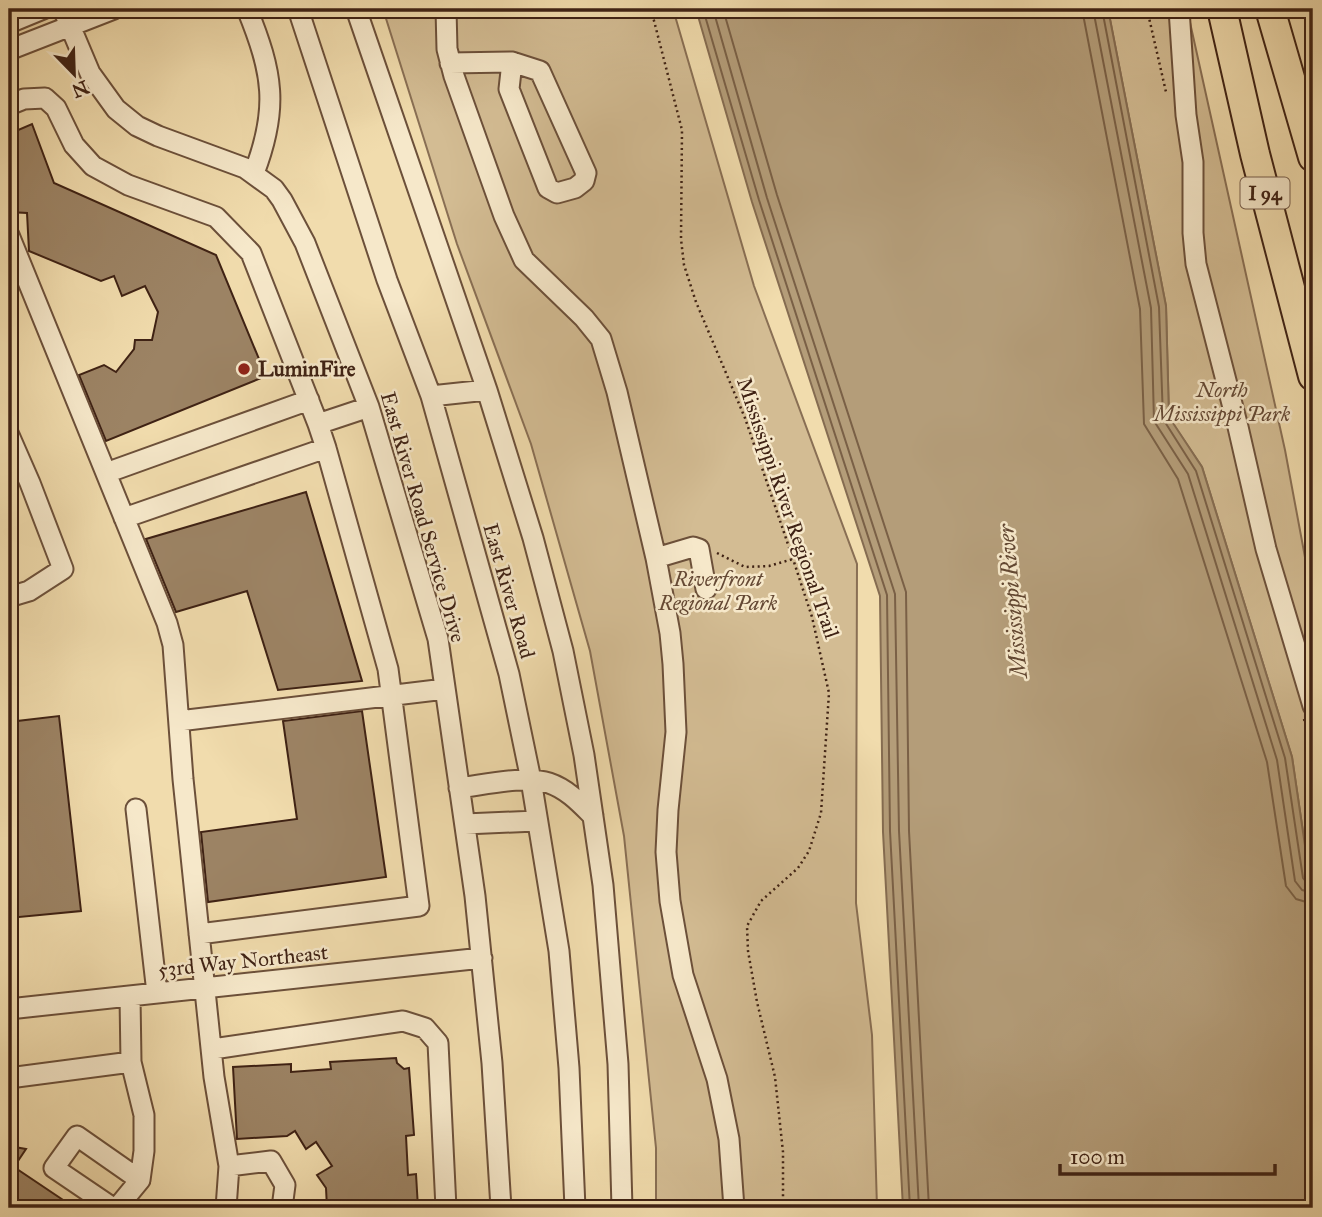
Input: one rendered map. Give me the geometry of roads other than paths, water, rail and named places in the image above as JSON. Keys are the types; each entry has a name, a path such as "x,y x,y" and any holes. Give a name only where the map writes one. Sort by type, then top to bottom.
{"highway":[{"name":"I 94","path":"1222,9 1255,154 1313,376"},
{"name":"I 94","path":"1270,9 1313,157"}],"street":[{"path":"9,23 43,9"},
{"path":"9,50 66,18 114,9"},
{"path":"247,9 270,79 271,102 266,142 254,173"},
{"name":"East River Road","path":"298,9 387,280 431,396 509,674 531,780 562,983 575,1208"},
{"name":"East River Road","path":"356,9 487,390 533,538 563,651 584,755 603,884 618,1064 622,1208"},
{"path":"446,9 450,63 504,216 524,260 584,318 601,339 612,373 656,558 670,633 676,697 676,732 666,852 670,901 683,975 717,1079 729,1139 734,1208"},
{"path":"1179,9 1185,115 1193,162 1192,233 1196,264 1266,549 1313,706"},
{"name":"East River Road Service Drive","path":"66,18 90,73 109,100 126,117 158,136 254,173 274,190 294,218 369,407 430,608 445,689 482,958 492,1063 500,1208"},
{"path":"450,63 512,62 540,71 586,173 584,181 575,188 556,193 548,188 509,89 512,62"},
{"path":"9,105 24,99 45,99 56,108 74,145 93,166 128,185 216,217 251,253 326,448 388,669 389,695 419,906 200,934"},
{"path":"9,235 167,623 173,645 178,721 214,1077 229,1166 226,1208"},
{"path":"431,396 487,390"},
{"path":"106,473 309,400"},
{"path":"318,424 369,407"},
{"path":"9,435 63,569 29,592 9,597"},
{"path":"124,518 326,448"},
{"path":"656,558 693,547 699,549 706,589"},
{"path":"178,721 445,689"},
{"path":"459,788 531,780 549,783 572,796 593,816"},
{"path":"136,809 157,993"},
{"path":"465,824 536,821"},
{"name":"53rd Way Northeast","path":"9,1009 482,958"},
{"path":"130,996 131,1062 144,1115 144,1151 140,1180 115,1208 54,1168 77,1136 140,1180"},
{"path":"213,1049 404,1021 425,1028 438,1043 446,1208"},
{"path":"9,1077 131,1062"},
{"path":"229,1166 271,1161 285,1185 282,1208"}],"water":[{"name":"Mississippi River","path":"696,9 1108,9 1166,306 1169,417 1202,467 1292,757 1313,900 1313,1208 903,1208 883,832 880,596 752,202"}],"place":[{"name":"LuminFire","path":"244,369"}],"park label":[{"name":"North Mississippi Park","path":"1222,402"},
{"name":"Riverfront Regional Park","path":"718,591"}]}
